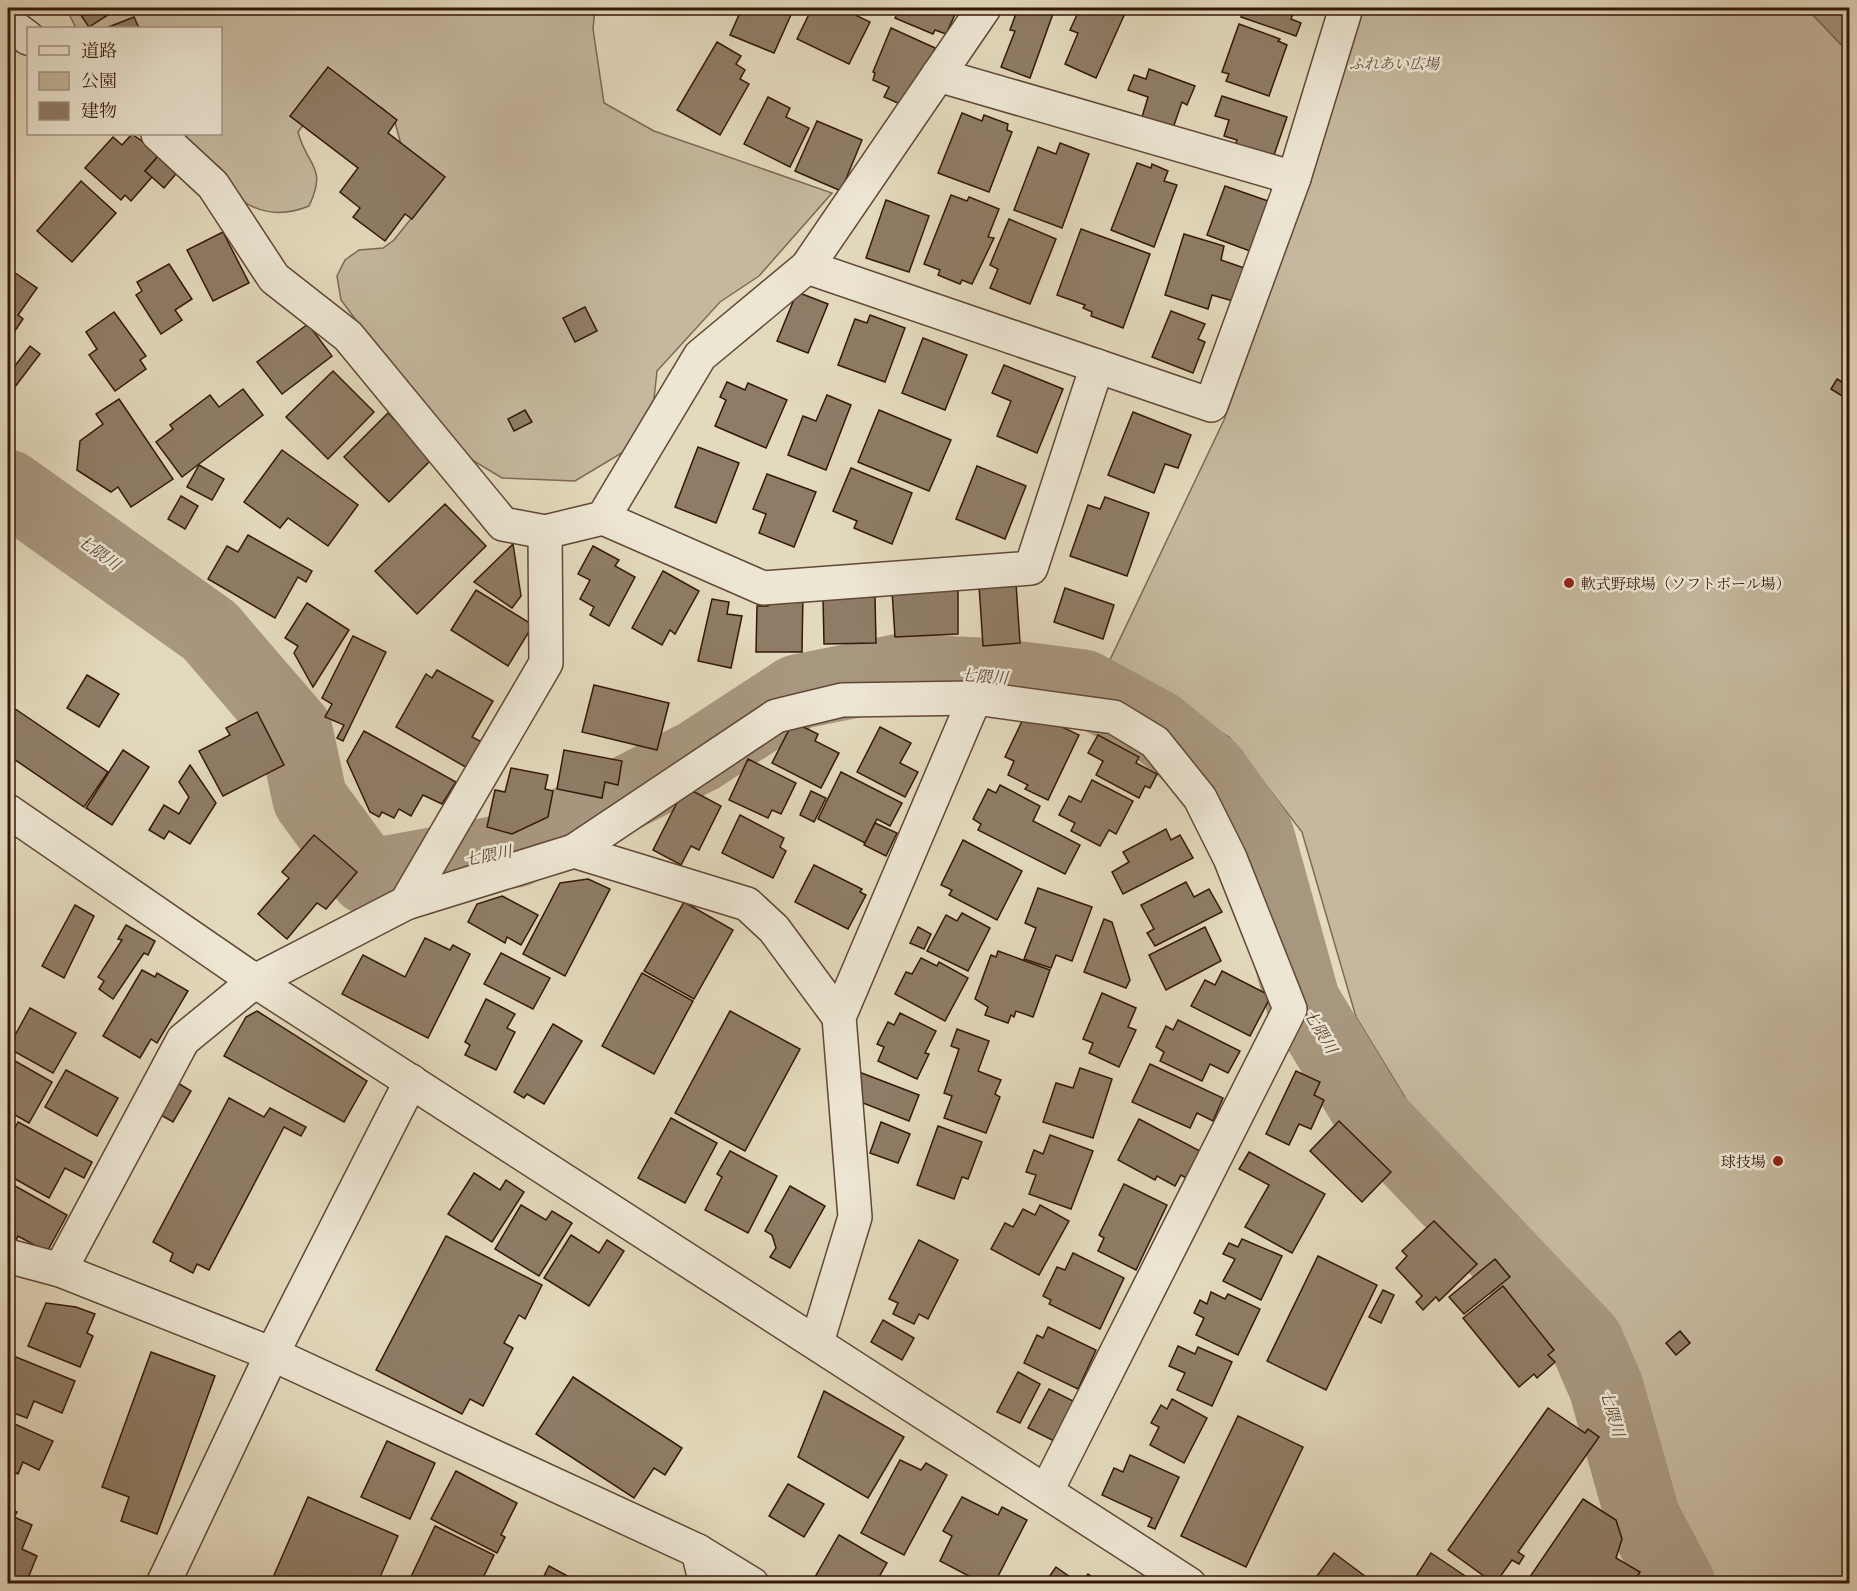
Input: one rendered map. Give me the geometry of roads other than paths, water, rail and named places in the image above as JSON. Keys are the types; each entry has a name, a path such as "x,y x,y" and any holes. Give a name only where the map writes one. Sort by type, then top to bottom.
{"street":[{"path":"603,518 700,356 807,267 984,8"},
{"path":"807,267 1211,405 1294,178 1346,8"},
{"path":"8,23 27,37"},
{"path":"938,75 1294,178"},
{"path":"159,135 213,185 274,278 348,336 503,524 545,532 603,518 763,588 1031,568 1097,366"},
{"path":"405,903 546,663 545,532"},
{"path":"817,1342 855,1217 839,1017 975,698"},
{"path":"60,1270 183,1040 255,981 405,903 574,851 776,716 842,700 975,698 1114,717 1155,742 1200,798 1225,848 1290,1009 1047,1490"},
{"path":"8,811 255,981 1047,1490 1189,1584"},
{"path":"574,851 747,904 774,929 839,1017"},
{"path":"163,1584 272,1354 411,1081"},
{"path":"8,1256 60,1270 272,1354 698,1551 752,1584"},
{"path":"698,1551 706,1584"}],"waterway":[{"name":"七隈川","path":"8,487 210,631 295,730 310,799 367,877 516,850 699,756 797,692 901,671 997,676 1083,687 1157,727 1211,771 1257,836 1303,1002 1374,1119 1586,1341 1606,1387 1643,1518 1678,1584"}],"place":[{"name":"軟式野球場（ソフトボール場）","path":"1569,583"},
{"name":"球技場","path":"1778,1161"}],"park label":[{"name":"ふれあい広場","path":"1394,63"}]}
